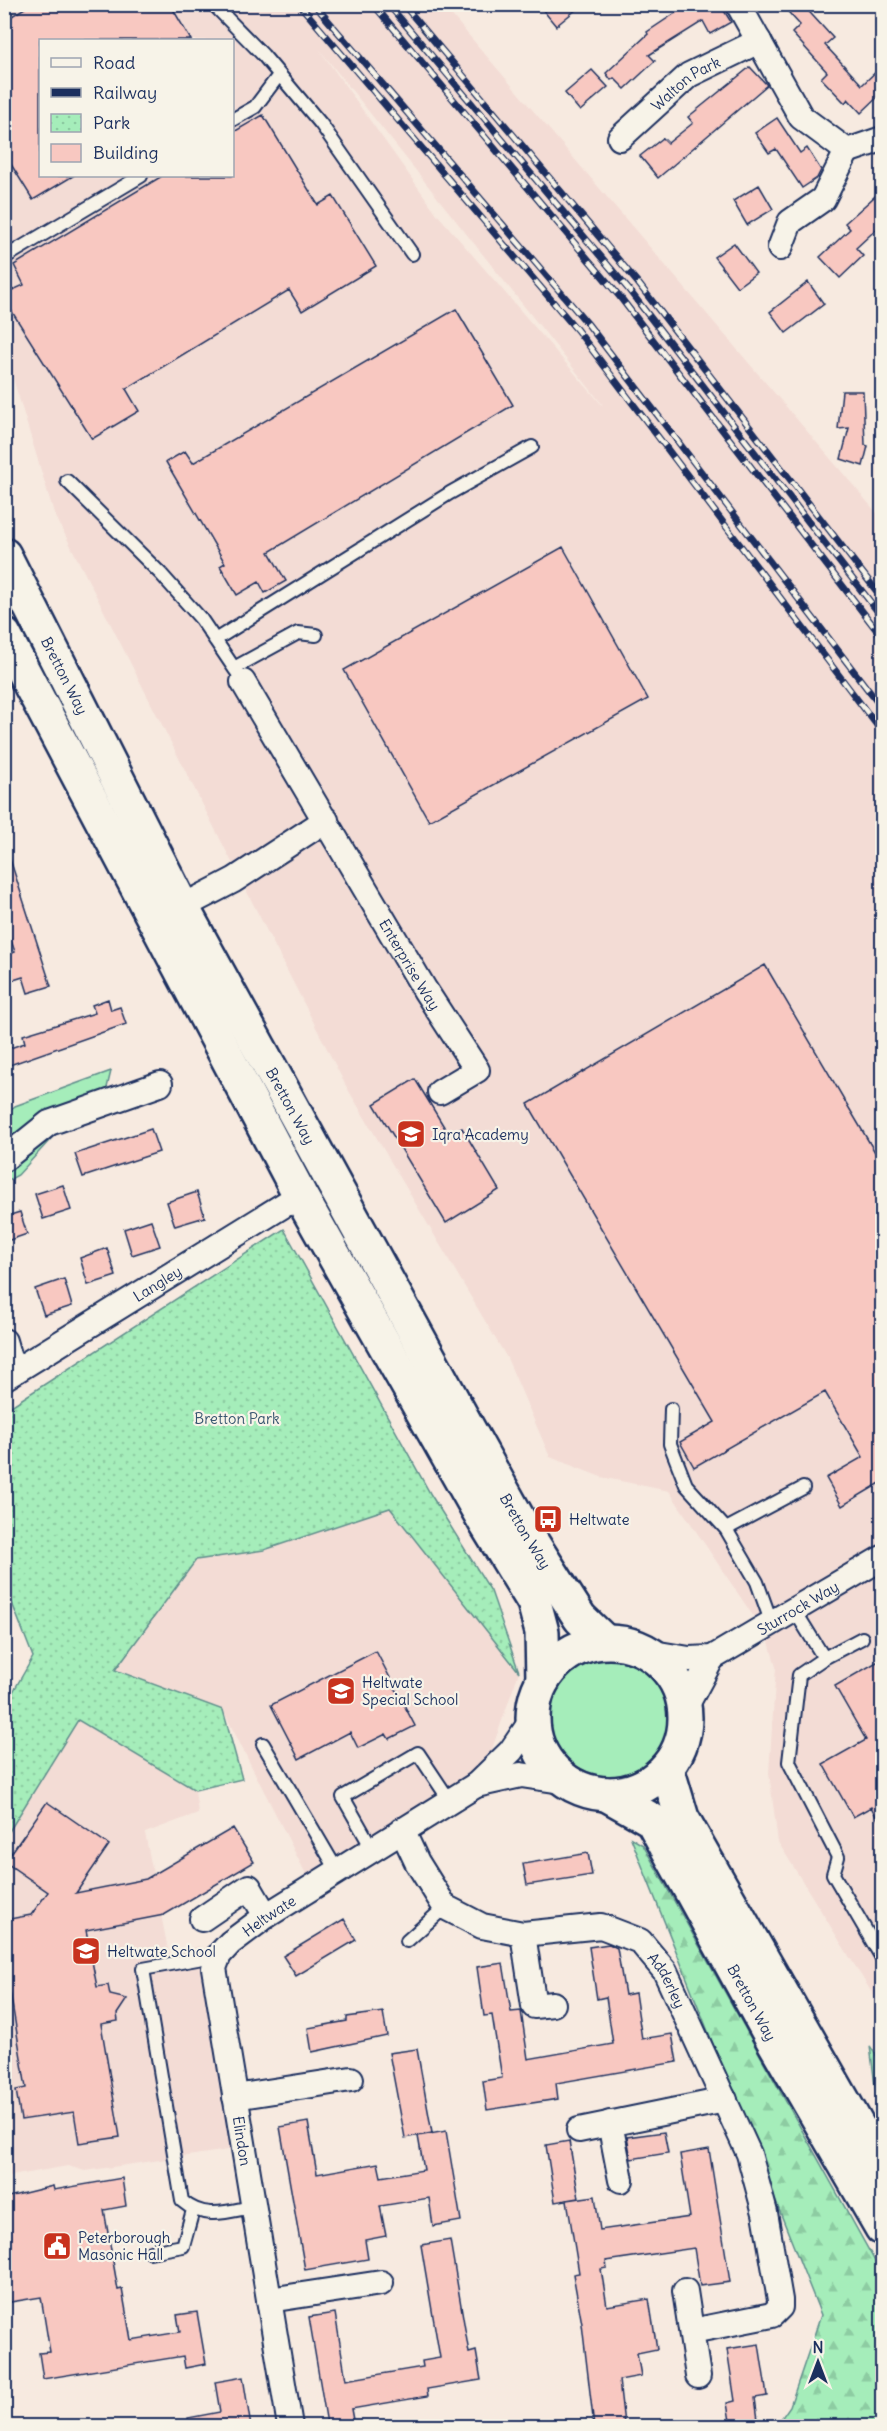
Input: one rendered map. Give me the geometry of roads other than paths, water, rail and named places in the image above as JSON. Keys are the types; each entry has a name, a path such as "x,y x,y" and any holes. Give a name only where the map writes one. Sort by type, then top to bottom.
{"street":[{"path":"738,4 801,117 847,151"},
{"name":"Walton Park","path":"620,138 689,75 759,41"},
{"path":"780,248 790,222 823,199 847,151 882,139"},
{"name":"Bretton Way","path":"4,555 182,907 526,1533 580,1618 603,1641"},
{"name":"Bretton Way","path":"4,635 300,1195 485,1522 534,1602 542,1632 543,1680"},
{"name":"Enterprise Way","path":"239,675 424,990 477,1070 440,1092"},
{"path":"182,907 234,880 326,820"},
{"path":"4,1159 50,1123 160,1084"},
{"name":"Langley","path":"4,1341 9,1375 300,1195"},
{"name":"Sturrock Way","path":"647,1652 689,1659 712,1658 882,1558"},
{"path":"603,1641 623,1643 647,1652 665,1666 678,1686 685,1708 685,1729 678,1750 667,1768 649,1783 628,1792 606,1794 586,1791 568,1782 549,1766 537,1744 532,1720 535,1699 543,1680 557,1662 576,1650 603,1641"},
{"path":"685,1708 712,1658"},
{"name":"Heltwate","path":"219,1955 230,1943 266,1916 476,1785 511,1751 532,1720"},
{"name":"Bretton Way","path":"667,1768 682,1818 882,2169"},
{"name":"Heltwate","path":"476,1785 520,1775 568,1782"},
{"name":"Bretton Way","path":"606,1794 652,1820 773,2040 882,2228"},
{"path":"402,1830 417,1862 445,1907"},
{"path":"201,1919 249,1887 266,1916"},
{"name":"Adderley","path":"445,1907 482,1926 523,1934 601,1926 640,1941 665,1971 749,2154 789,2306 772,2315 692,2331"},
{"path":"523,1934 534,2006 553,2004"},
{"path":"219,1955 214,1968 235,2097"},
{"name":"Elindon","path":"290,2427 235,2097 351,2079"},
{"path":"579,2130 725,2100"},
{"path":"610,2123 621,2180"},
{"path":"269,2300 381,2283"},
{"path":"685,2291 698,2376"}],"lane":[{"path":"213,4 321,124 412,254"},
{"path":"234,119 255,106 279,75"},
{"path":"7,256 139,177"},
{"path":"215,640 450,493 532,447"},
{"path":"67,481 161,574 201,619 239,675 298,633 316,635"},
{"path":"671,1409 670,1444 686,1485 726,1529 757,1582 772,1624"},
{"path":"726,1529 803,1488"},
{"path":"795,1611 824,1658"},
{"path":"862,1638 824,1658 799,1675 789,1762 838,1857 833,1874 882,1958"},
{"path":"263,1744 338,1872"},
{"path":"373,1850 343,1797 418,1753 450,1801"},
{"path":"407,1941 445,1907"},
{"path":"219,1955 143,1969 182,2201 193,2210 210,2215 252,2207"},
{"path":"150,2252 183,2246 193,2210"}],"railway":[{"path":"299,4 577,330 882,732"},
{"path":"314,4 587,323 882,708"},
{"path":"373,4 620,297 882,637"},
{"path":"388,4 629,290 882,617"},
{"path":"403,4 638,283 882,598"}],"place":[{"name":"Iqra Academy","path":"411,1134"},
{"name":"Heltwate","path":"548,1519"},
{"name":"Heltwate Special School","path":"341,1691"},
{"name":"Heltwate School","path":"86,1951"},
{"name":"Peterborough Masonic Hall","path":"57,2246"}],"park label":[{"name":"Bretton Park","path":"237,1418"}]}
